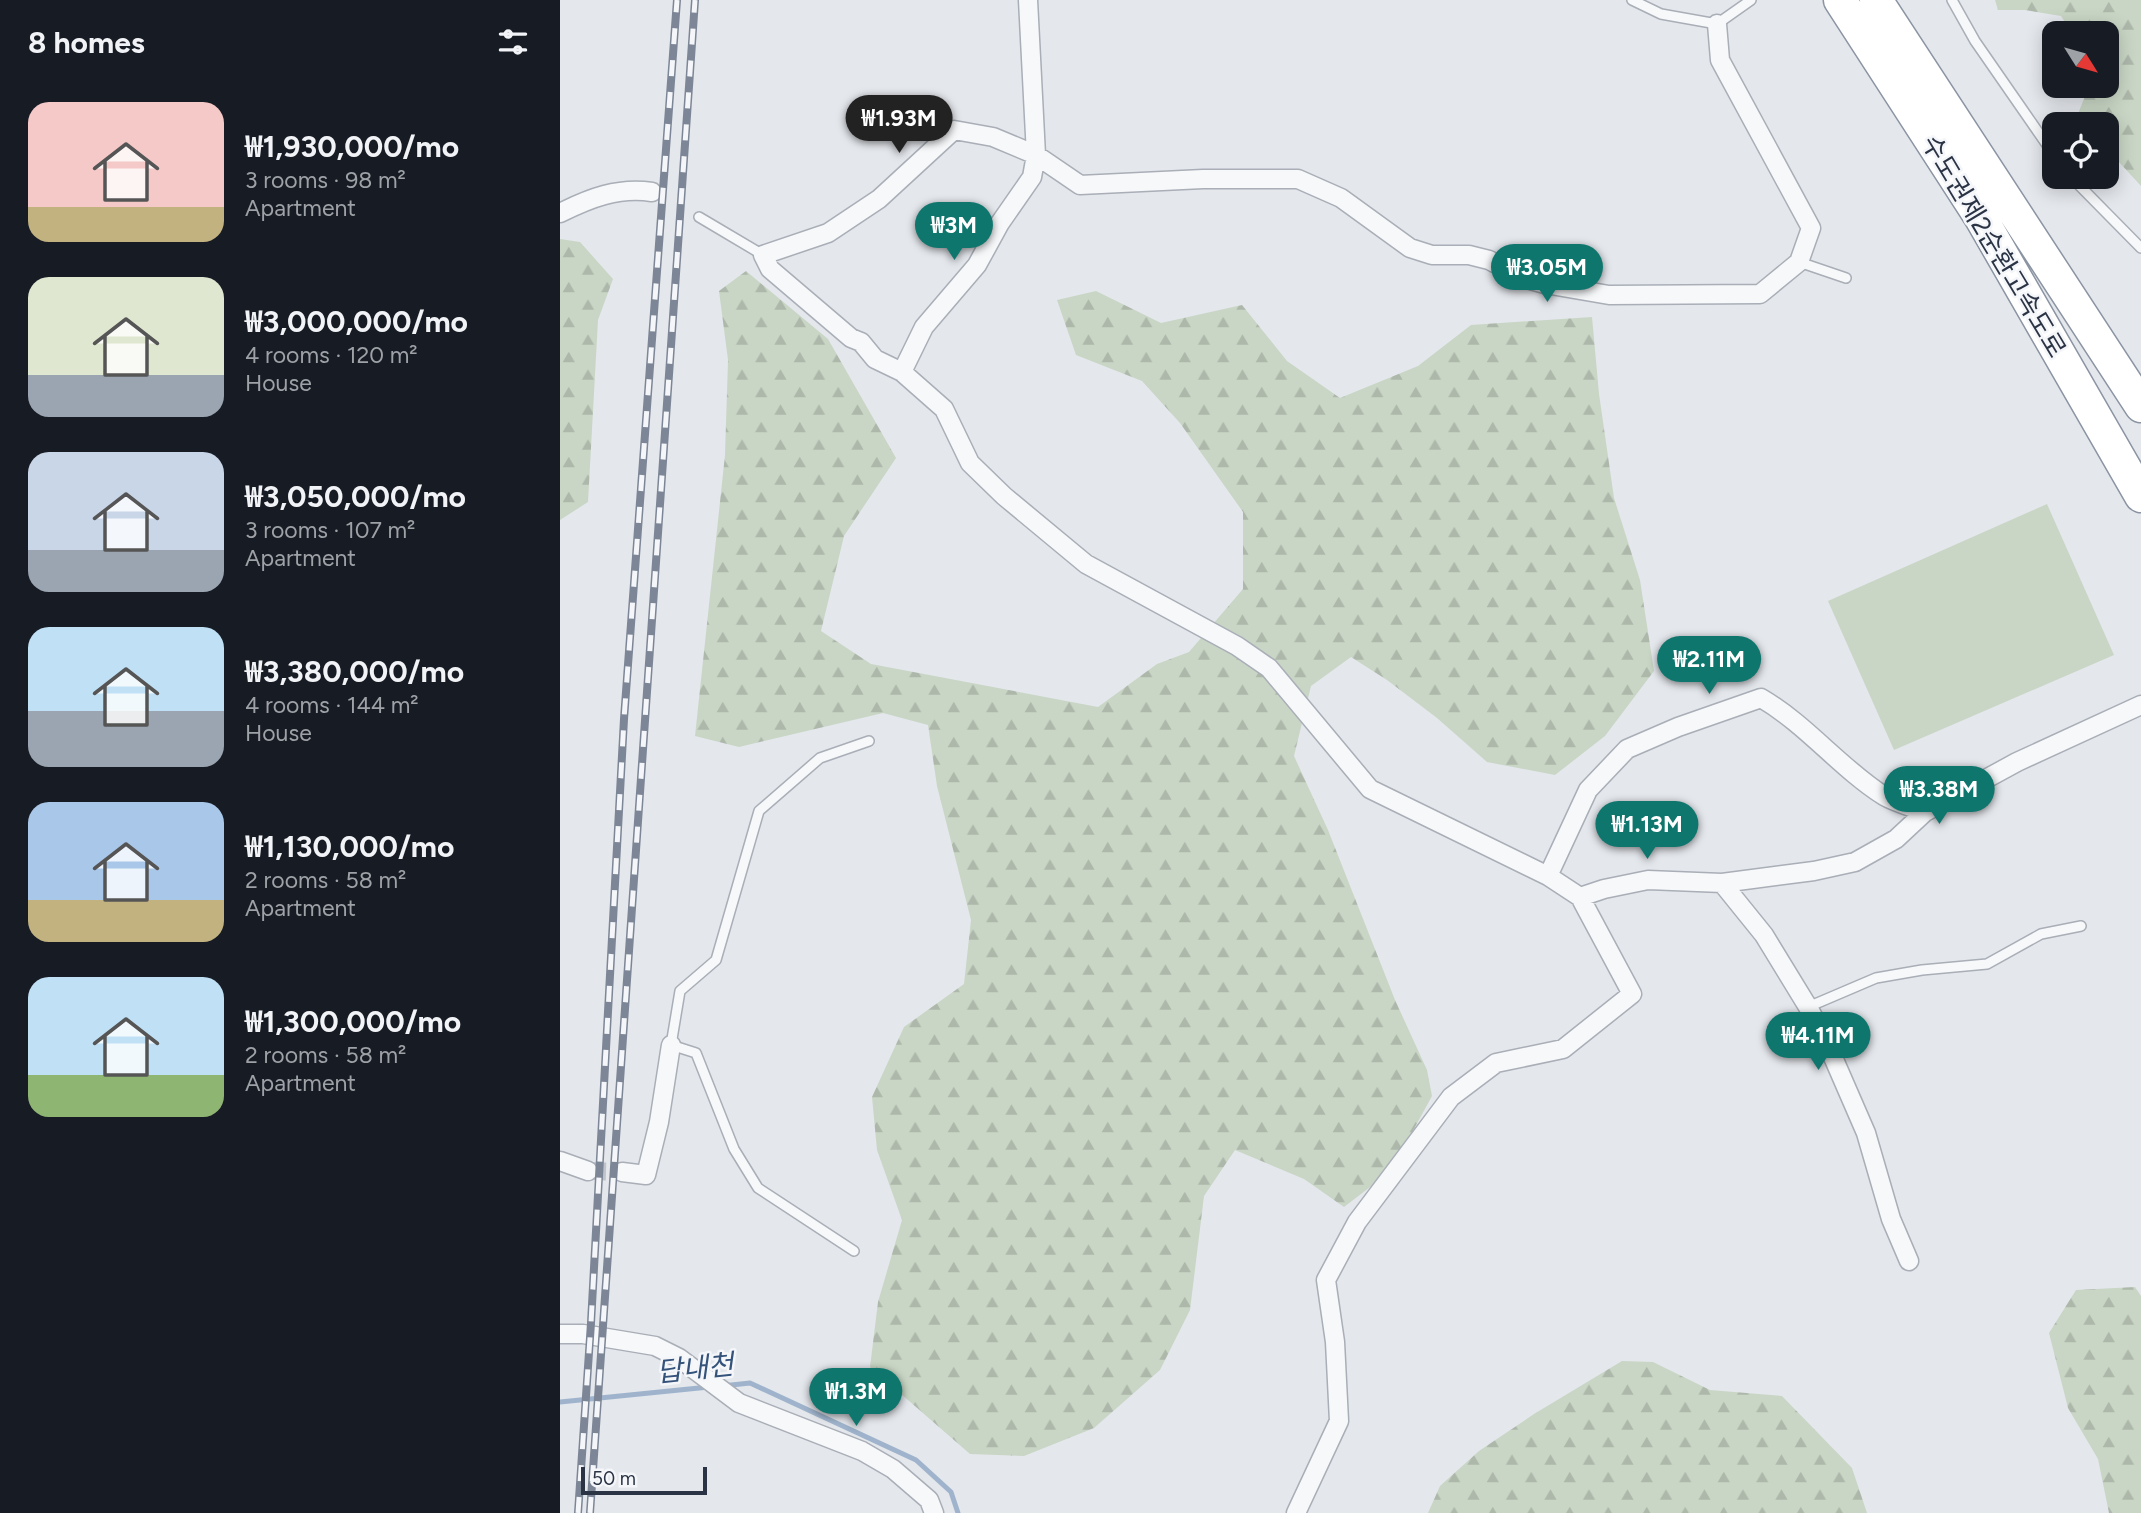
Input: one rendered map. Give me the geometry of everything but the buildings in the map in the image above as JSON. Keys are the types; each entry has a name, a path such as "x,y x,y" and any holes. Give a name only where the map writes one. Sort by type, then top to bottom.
{"highway":[{"name":"수도권제2순환고속도로","path":"1840,0 1981,218 2141,496"},
{"name":"수도권제2순환고속도로","path":"1876,0 2141,406"}],"street":[{"path":"902,372 924,327 977,265 1000,223 1032,177 1036,155 1028,0"},
{"path":"1296,1513 1339,1421 1335,1342 1326,1280 1357,1222 1451,1097 1496,1063 1563,1049 1632,994 1580,897 1548,876 1370,789 1269,668 1237,646 1086,564 1004,496 970,463 944,409 902,372 875,359 861,342 851,338 770,269 763,255 828,233 879,199 954,131 993,136 1036,155 1080,185 1298,178 1341,198 1410,248 1433,255 1469,255 1489,260 1523,278 1545,284 1609,295 1760,294 1799,262 1811,228 1720,60 1717,24"},
{"path":"560,213 612,192 652,192"},
{"path":"1548,876 1588,790 1627,749 1678,727 1761,698 1786,713 1886,797 1924,812"},
{"path":"1580,897 1648,880 1722,883 1814,871 1855,862 1896,839 1924,812 2017,762 2141,705"},
{"path":"1722,883 1764,935 1826,1041 1866,1133 1891,1219 1909,1261"},
{"path":"622,1172 646,1175 659,1122 671,1045"},
{"path":"560,1161 588,1171"},
{"path":"560,1334 583,1334 655,1346 679,1358 739,1403 862,1451 893,1469 929,1500 934,1513"}],"lane":[{"path":"1632,0 1661,14 1717,24 1751,0"},
{"path":"1952,0 1975,41 2042,138"},
{"path":"2083,189 2141,249"},
{"path":"699,217 763,255"},
{"path":"1799,262 1846,278"},
{"path":"855,1251 758,1188 734,1149 696,1053 671,1045 680,991 716,960 759,811 820,758 869,741"},
{"path":"1808,1007 1876,978 1922,970 1987,964 2041,934 2081,926"}],"green space":[{"path":"1995,0 2141,0 2141,186 2119,162 2119,112 2079,112 2084,98 2119,98 2119,21 2064,21 2061,16 2025,10 1998,10"},
{"path":"560,239 580,242 613,279 598,320 588,502 560,520"},
{"path":"746,271 828,339 896,458 844,536 821,631 871,664 1098,707 1157,664 1189,652 1243,589 1243,512 1180,423 1142,381 1076,355 1057,300 1096,291 1161,323 1242,305 1287,361 1340,398 1418,366 1471,325 1592,317 1599,394 1614,498 1640,580 1654,671 1605,736 1555,775 1487,762 1437,718 1351,657 1311,686 1294,756 1328,830 1395,1000 1427,1070 1432,1096 1391,1171 1344,1207 1304,1179 1235,1150 1204,1196 1190,1310 1160,1370 1094,1428 1024,1456 970,1454 870,1367 878,1302 902,1220 877,1150 872,1097 904,1027 964,984 971,920 937,786 928,725 883,713 739,747 695,736 725,455 728,360 719,291"},
{"path":"2047,504 2114,655 1894,750 1828,601"},
{"path":"2135,1287 2141,1296 2141,1513 2109,1513 2098,1459 2068,1408 2049,1333 2076,1290"},
{"path":"1622,1361 1653,1362 1710,1390 1782,1396 1852,1468 1867,1513 1428,1513 1440,1486 1479,1451"}],"waterway":[{"name":"답내천","path":"722,1386 750,1383 916,1460 951,1492 958,1513"},
{"name":"답내천","path":"560,1402 709,1387"}],"tunnel":[{"path":"588,1171 622,1172"}],"railway":[{"path":"578,1513 624,719 677,0"},
{"path":"590,1513 695,0"}]}
